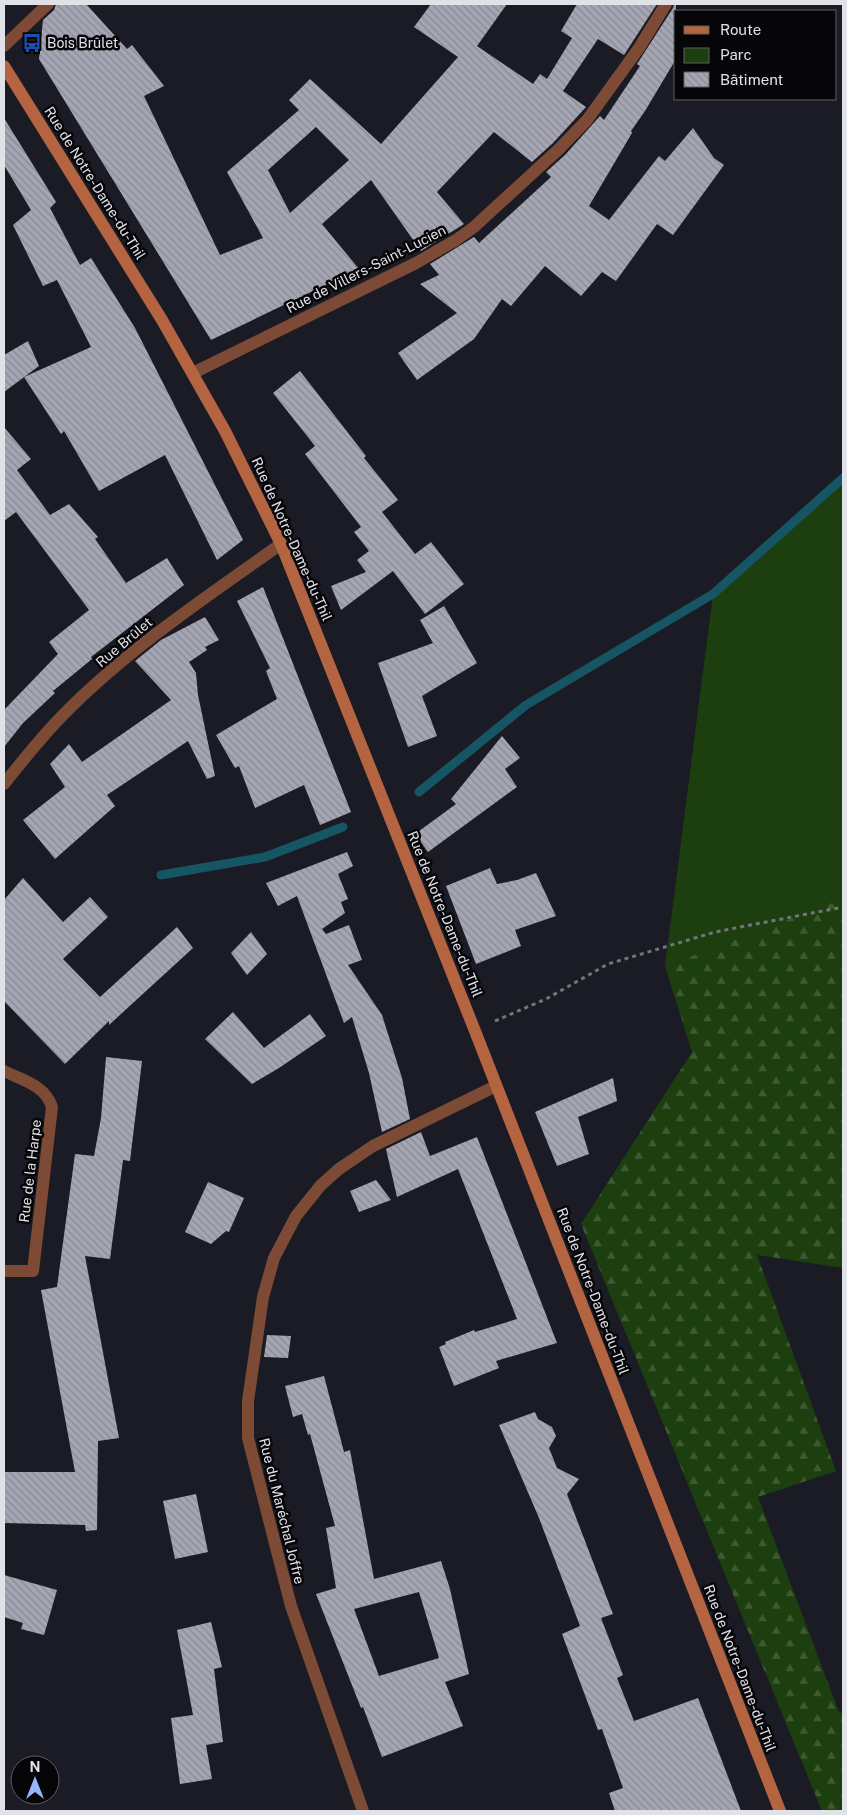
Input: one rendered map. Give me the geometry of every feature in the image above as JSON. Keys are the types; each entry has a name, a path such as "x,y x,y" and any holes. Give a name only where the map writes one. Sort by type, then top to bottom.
{"main road":[{"name":"Rue de Notre-Dame-du-Thil","path":"4,66 144,289 193,373 244,466 281,544 475,1031 780,1811"}],"street":[{"path":"4,46 48,4"},
{"name":"Rue de Villers-Saint-Lucien","path":"193,373 416,263 456,240 474,226 553,156 578,130 639,48 666,4"},
{"name":"Rue Brûlet","path":"4,784 64,715 112,670 159,632 281,544"},
{"name":"Rue de la Harpe","path":"4,1071 36,1086 44,1092 52,1107 52,1118 33,1271 4,1271"},
{"name":"Rue du Maréchal Joffre","path":"363,1811 285,1585 248,1438 247,1417 250,1381 263,1297 274,1258 296,1216 321,1185 339,1169 373,1146 496,1086"}],"path":[{"path":"475,1031 546,1000 608,964 715,932 843,907"}],"green space":[{"path":"843,481 843,900 665,966 713,594"},
{"path":"843,899 843,1268 757,1255 836,1471 758,1497 839,1712 843,1713 843,1811 822,1811 581,1224 692,1052 665,966"}],"building":[{"path":"56,4 86,4 127,49 132,45 164,86 144,96 220,255 263,238 227,172 299,110 289,100 310,79 381,144 458,57 414,27 431,4 507,4 477,46 533,84 540,74 547,79 572,38 561,31 577,4 657,4 624,55 598,39 563,91 586,107 553,143 532,162 494,132 437,192 464,224 421,251 371,180 322,224 359,269 211,340 39,59 43,20 54,10","holes":["316,127 349,160 290,213 268,170"]},
{"path":"674,4 676,4 676,10 674,10 674,62 631,131 632,133 589,206 609,220 659,156 665,161 693,128 714,158 724,165 673,235 657,224 616,281 602,272 581,296 545,266 511,306 502,299 474,339 417,380 398,353 457,313 420,284 439,275 430,264 474,237 479,243 551,177 546,172 565,155 600,116 604,120 640,66 637,64"},
{"path":"4,118 56,202 50,208 80,265 91,258 135,328 243,540 217,560 165,455 99,491 64,431 61,434 24,377 91,347 57,280 43,286 13,225 31,210 4,165"},
{"path":"28,341 39,366 4,392 4,355"},
{"path":"300,371 366,456 364,458 398,500 382,512 415,554 431,542 464,584 425,614 393,571 341,610 331,586 366,572 357,560 369,551 354,532 361,527 305,454 315,446 273,393"},
{"path":"4,427 31,459 17,470 50,515 69,504 98,537 95,539 126,583 167,558 184,585 91,657 92,659 53,691 55,693 23,723 4,747 4,710 58,654 49,642 89,610 16,512 4,521"},
{"path":"263,587 351,812 320,825 304,785 255,808 239,766 235,768 216,735 277,699 266,671 270,668 237,601"},
{"path":"444,606 477,663 422,696 437,736 408,747 378,663 433,643 420,620"},
{"path":"205,617 219,640 205,647 207,650 189,662 196,673 198,695 215,776 207,779 188,741 107,795 115,806 55,859 23,820 65,787 50,764 69,744 82,762 171,700 135,661 161,640"},
{"path":"502,736 520,758 505,769 517,787 428,852 415,834 456,804 451,799"},
{"path":"347,852 353,866 338,874 348,899 341,902 345,913 322,929 326,934 349,925 362,960 348,965 382,1015 402,1078 410,1119 382,1132 369,1073 352,1017 344,1023 297,896 278,906 266,883"},
{"path":"490,868 497,884 517,880 536,873 556,916 515,930 521,946 476,964 446,886"},
{"path":"23,878 63,922 90,897 108,917 63,959 100,997 177,927 193,948 109,1025 109,1021 65,1064 4,1001 4,900"},
{"path":"251,932 267,954 247,975 231,953"},
{"path":"233,1012 264,1048 310,1014 326,1036 252,1084 205,1039"},
{"path":"106,1057 142,1061 130,1161 123,1160 110,1259 85,1256 119,1438 98,1441 97,1530 86,1531 85,1525 4,1523 4,1472 75,1472 41,1290 57,1287 75,1154 94,1156 101,1118"},
{"path":"613,1078 617,1101 578,1117 589,1154 557,1166 535,1112"},
{"path":"421,1132 430,1156 477,1137 557,1343 496,1361 499,1368 454,1386 439,1347 446,1344 445,1342 474,1330 475,1332 517,1319 458,1169 397,1197 386,1149"},
{"path":"376,1180 391,1200 359,1212 350,1191"},
{"path":"208,1182 244,1198 229,1232 226,1231 211,1244 185,1232"},
{"path":"267,1335 291,1336 288,1358 264,1357"},
{"path":"324,1376 344,1452 350,1450 374,1579 441,1561 450,1589 469,1674 445,1682 463,1726 382,1757 316,1594 336,1588 326,1528 335,1526 310,1434 308,1435 302,1414 293,1417 285,1386","holes":["419,1592 439,1658 379,1676 354,1609"]},
{"path":"535,1412 538,1419 552,1427 556,1436 549,1448 557,1468 579,1479 567,1494 613,1614 601,1618 623,1675 617,1678 634,1721 698,1698 741,1811 615,1811 609,1793 623,1788 602,1729 598,1730 562,1634 580,1626 539,1518 499,1425"},
{"path":"196,1494 208,1552 175,1559 163,1501"},
{"path":"4,1575 57,1590 44,1635 21,1629 23,1623 4,1617"},
{"path":"211,1622 222,1667 214,1669 223,1742 206,1745 212,1779 180,1784 171,1718 193,1715 177,1630"}],"waterway":[{"path":"419,792 526,705 713,594 843,478"},
{"path":"161,875 265,857 343,827"}],"place":[{"name":"Bois Brûlet","path":"32,43"}]}
